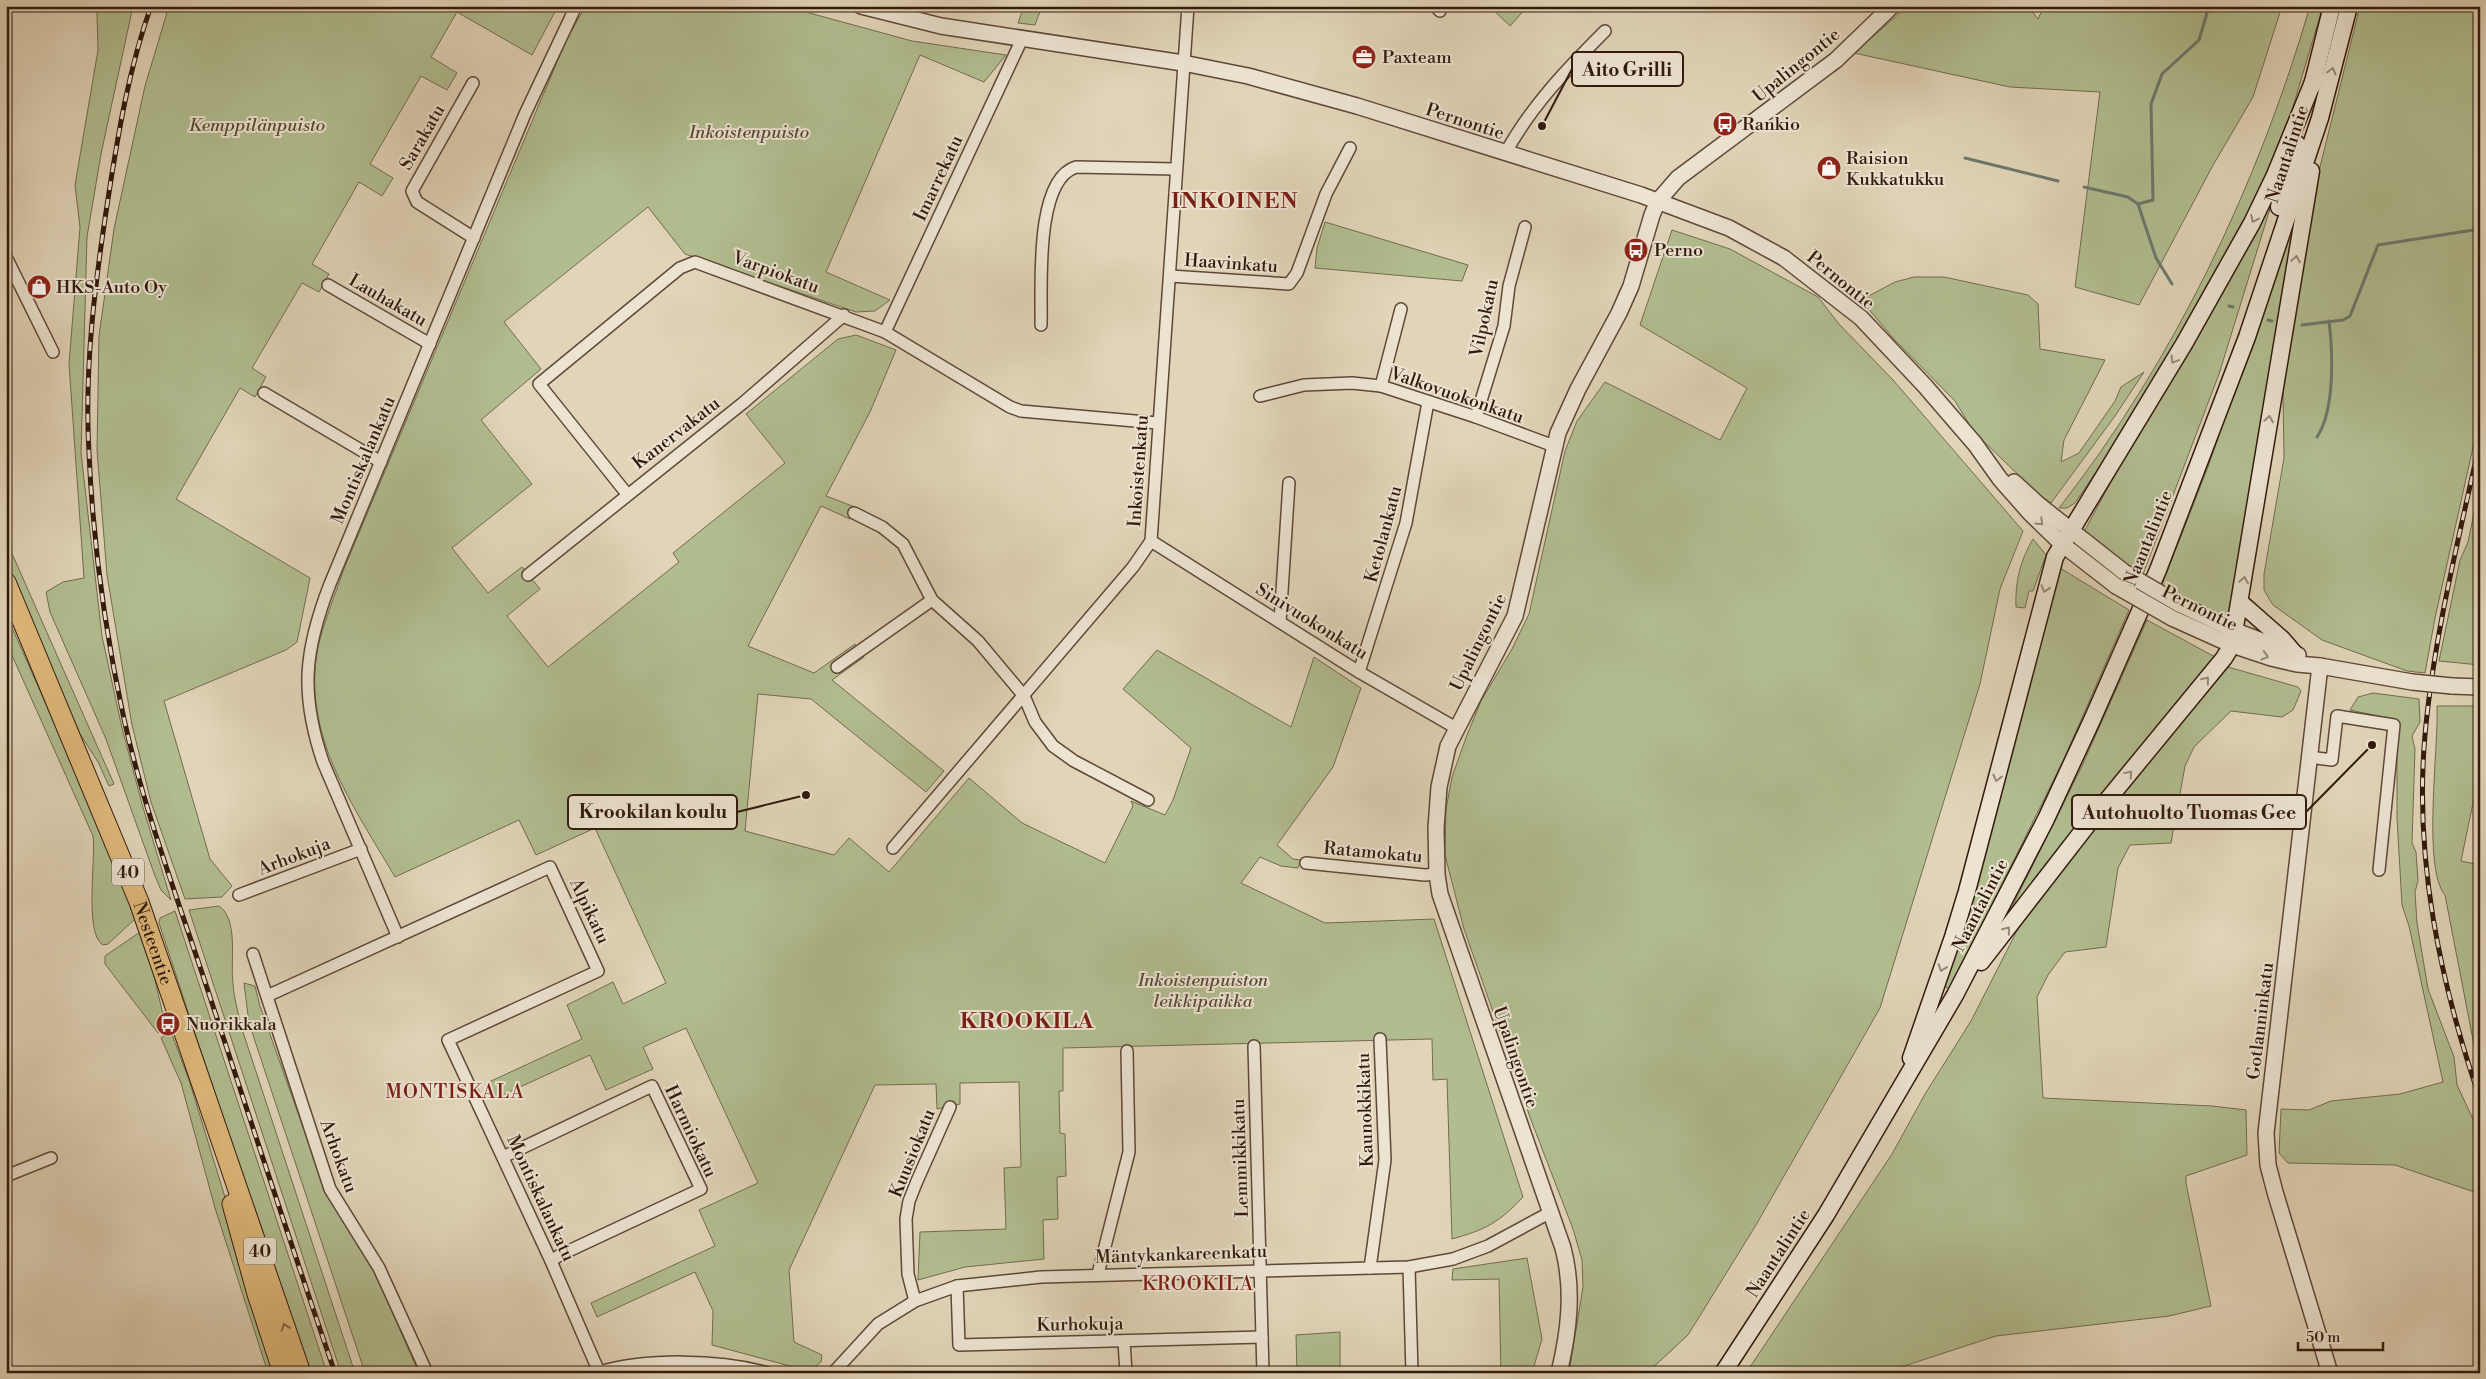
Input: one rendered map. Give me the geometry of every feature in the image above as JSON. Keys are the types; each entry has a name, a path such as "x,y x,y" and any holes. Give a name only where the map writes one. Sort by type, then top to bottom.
{"main road":[{"name":"Naantalintie","path":"2213,424 2272,234 2315,77 2332,6"},
{"name":"Naantalintie","path":"1723,1373 1826,1216 1955,995 2046,819 2092,720 2158,570 2250,329 2320,118 2349,6"},
{"path":"1897,1097 1953,937 1979,846 2054,557 2184,344 2248,230 2275,175 2315,77"},
{"path":"1955,995 2095,815 2224,658 2234,638 2320,118"},
{"name":"Nesteentie","path":"6,582 21,622 102,808 140,902 216,1130 243,1200 301,1373"},
{"name":"Nesteentie","path":"6,595 21,622"},
{"path":"2241,603 2282,639 2294,653"},
{"name":"Nesteentie","path":"216,1130 233,1209 257,1294 283,1373"}],"street":[{"name":"Montiskalankatu","path":"398,937 323,762 313,734 308,704 307,676 317,616 533,96 576,6"},
{"name":"Pernontie","path":"861,6 941,26 1184,63 1248,76 1357,106 1696,214 1750,239 1784,258 1815,280 1861,318 1888,345 1975,444 2039,505 2066,537 2116,586 2172,618 2234,638 2294,653 2320,666"},
{"name":"Inkoistenkatu","path":"893,848 1133,567 1151,541 1188,6"},
{"name":"Upalingontie","path":"1559,1373 1567,1332 1570,1285 1563,1248 1440,894 1437,874 1436,828 1439,787 1448,746 1515,616 1524,585 1554,446 1570,406 1631,286 1652,214 1658,201 1678,178 1836,60 1892,6"},
{"path":"1504,154 1519,128 1534,108 1605,31"},
{"name":"Imarrekatu","path":"886,332 1022,39"},
{"name":"Sarakatu","path":"473,83 412,191 417,202 474,238"},
{"name":"Haavinkatu","path":"1170,276 1289,284 1297,273 1326,194 1350,148"},
{"path":"1041,325 1044,223 1051,195 1063,174 1076,168 1176,169"},
{"name":"Vilpokatu","path":"1476,416 1504,326 1509,286 1525,227"},
{"name":"Varpiokatu","path":"627,494 539,384 680,268 695,262 844,315 886,332 1010,407 1021,411 1158,423"},
{"path":"8,265 53,352"},
{"name":"Lauhakatu","path":"328,286 430,344"},
{"path":"1381,386 1401,309"},
{"name":"Kanervakatu","path":"528,575 743,403 844,315"},
{"name":"Valkovuokonkatu","path":"1260,396 1304,385 1352,383 1381,386 1476,416 1554,446"},
{"path":"264,393 381,462"},
{"name":"Ketolankatu","path":"1359,672 1406,523 1428,402"},
{"path":"1280,622 1289,483"},
{"path":"854,513 882,527 903,544 932,600 978,641 1024,696 1035,722 1053,746 1074,761 1148,800"},
{"name":"Pernontie","path":"2066,537 2234,638 2297,664 2320,666 2412,682 2480,687"},
{"name":"Sinivuokonkatu","path":"1151,541 1359,672 1456,728"},
{"path":"837,667 932,600"},
{"name":"Gotlanninkatu","path":"2320,666 2266,1132 2268,1165 2275,1192 2330,1373"},
{"path":"2309,757 2332,760 2337,716 2394,725 2379,870"},
{"name":"Arhokuja","path":"239,895 361,849"},
{"name":"Ratamokatu","path":"1306,862 1424,875 1437,874"},
{"name":"Alpikatu","path":"398,937 550,867 598,971 448,1040"},
{"path":"267,996 398,937"},
{"name":"Arhokatu","path":"253,954 330,1189 379,1268 427,1373"},
{"name":"Kaunokkikatu","path":"1370,1268 1385,1160 1380,1039"},
{"name":"Montiskalankatu","path":"448,1040 551,1261 598,1372"},
{"name":"Lemmikkikatu","path":"1254,1046 1263,1373"},
{"path":"1098,1274 1128,1152 1127,1051"},
{"name":"Harmiokatu","path":"503,1157 652,1086 701,1189 560,1255 551,1261"},
{"name":"Kuusiokatu","path":"915,1301 908,1274 906,1241 908,1210 917,1182 950,1107"},
{"path":"6,1176 51,1158"},
{"name":"Mäntykankareenkatu","path":"833,1373 878,1324 915,1301 957,1286 1035,1277 1098,1274 1408,1267 1453,1259 1488,1246 1550,1213"},
{"path":"1408,1267 1412,1373"},
{"name":"Kurhokuja","path":"957,1286 959,1345 1262,1337"},
{"path":"1124,1341 1126,1373"},
{"path":"598,1372 668,1363 725,1365 768,1373"}],"green space":[{"path":"99,6 133,6 101,154 87,237 81,453 102,636 122,728 142,804 171,900 161,890 155,876 106,739 50,612 46,592 63,582 84,578 69,364 80,227 75,185 98,50 97,14"},
{"name":"Kemppilänpuisto","path":"169,6 558,6 532,55 457,12 431,57 457,73 447,90 421,76 370,164 393,178 382,196 359,182 312,264 329,274 319,292 302,283 252,368 266,377 255,397 240,388 176,499 310,578 297,642 286,650 164,701 210,859 232,886 222,897 185,899 151,802 132,725 107,575 97,450 99,336 114,229 145,86"},
{"name":"Inkoistenpuisto","path":"586,6 784,6 912,41 1006,55 984,82 920,55 826,272 890,300 875,311 856,312 685,254 648,207 504,322 541,369 481,420 532,484 452,548 488,593 522,567 540,589 507,616 548,667 679,562 673,553 785,463 746,414 838,339 856,335 896,350 870,412 826,496 855,507 850,519 821,506 748,646 814,673 855,644 864,657 832,680 944,771 926,792 811,699 758,694 745,831 834,855 849,838 889,872 969,778 1022,823 1105,863 1133,806 1131,801 1165,815 1173,800 1191,748 1123,689 1157,650 1291,727 1314,657 1361,688 1333,767 1277,845 1293,859 1301,860 1298,868 1281,866 1260,857 1241,883 1325,923 1434,919 1523,1197 1507,1213 1483,1228 1452,1239 1447,1079 1433,1080 1432,1039 1063,1048 1063,1091 1059,1091 1060,1133 1065,1134 1066,1176 1057,1177 1058,1219 1043,1220 1044,1259 965,1267 918,1280 920,1232 1006,1229 1004,1168 1021,1167 1019,1082 960,1083 960,1104 937,1109 936,1084 875,1085 789,1270 794,1342 822,1355 821,1362 812,1369 801,1369 712,1345 713,1311 695,1272 597,1317 591,1303 715,1246 699,1210 758,1183 686,1028 643,1047 653,1069 606,1090 590,1055 496,1098 489,1082 582,1039 567,1005 613,982 623,1004 666,983 595,828 536,855 519,820 395,877 363,823 334,768 317,710 315,679 320,637 343,571 567,38"},
{"path":"1024,6 1042,6 1035,25 1018,23"},
{"path":"1489,6 1528,6 1510,26"},
{"path":"1908,6 2028,6 2038,19 2044,6 2282,6 2253,97 2212,167 2139,305 2075,287 2100,92 2010,87 1854,53"},
{"path":"2310,6 2323,6 2292,110 2262,185 2220,268 2118,440 2075,503 2067,508 2059,508 2101,452 2139,393 2175,332 2208,269 2238,205 2265,139 2289,73"},
{"path":"2360,6 2480,6 2480,416 2435,618 2425,673 2407,671 2322,640 2273,605 2264,590 2264,574 2284,458 2283,391 2305,252 2319,171"},
{"path":"2277,186 2219,374 2142,577 2085,535 2085,530 2134,439"},
{"path":"2298,206 2229,616 2224,619 2161,587 2208,467"},
{"path":"1325,222 1468,265 1462,281 1315,268 1317,248"},
{"path":"1672,230 1730,249 1818,297 1839,324 1894,381 2023,531 2000,589 1980,684 1880,1008 1756,1225 1688,1335 1647,1373 1569,1373 1583,1287 1582,1260 1573,1229 1531,1120 1464,929 1445,855 1446,809 1452,777 1481,701 1512,649 1529,614 1565,451 1577,421 1605,382 1720,440 1747,388 1640,325"},
{"path":"1914,277 1944,277 2028,295 2038,304 2040,349 2105,360 2064,440 2061,462 2079,453 2115,401 2121,387 2144,372 2115,416 2051,503 2034,490 1974,432 1955,401 1893,338 1861,300 1895,282"},
{"path":"2480,484 2480,539 2477,542 2480,544 2480,665 2439,661 2460,560 2468,542"},
{"path":"2033,539 2046,555 2033,591 2029,591 2025,608 2016,607 2016,589 2019,572"},
{"path":"6,540 114,784 109,786 98,762 80,734 6,564"},
{"path":"2060,568 2129,610 2064,759 1950,989 1941,985"},
{"path":"6,614 99,824 135,919 108,944 103,945 97,938 94,927 92,912 93,836 6,642"},
{"path":"2147,620 2215,657 2013,910 2011,909 2082,766"},
{"path":"2228,667 2298,687 2301,691 2293,710 2282,717 2231,711 2194,747 2185,766 2171,843 2130,845 2118,868 2106,947 2065,952 2048,975 2037,997 2043,1098 2212,1106 2246,1110 2247,1155 2186,1176 2211,1306 2169,1316 1996,1336 1883,1373 1746,1373 1892,1154 1925,1094 1971,1021 2023,919 2162,745"},
{"path":"2373,693 2419,699 2420,722 2412,736 2415,749 2412,843 2416,852 2418,881 2415,892 2417,923 2428,989 2454,1057 2457,1085 2480,1134 2480,1194 2395,1165 2288,1163 2279,1153 2281,1109 2309,1110 2331,1101 2400,1094 2443,1082 2409,926 2402,905 2397,818 2397,720 2350,710 2358,697"},
{"path":"2437,706 2480,706 2480,769 2461,861 2480,865 2480,1063 2474,1045 2445,895 2438,881 2434,860 2433,805"},
{"path":"219,906 225,912 231,931 232,975 241,1026 355,1373 341,1373 189,910"},
{"path":"175,911 327,1373 309,1373 239,1168 159,923 160,918"},
{"path":"140,932 152,967 166,1028 158,1033 105,964 105,956"},
{"path":"244,983 255,986 260,1006 327,1195 371,1264 419,1373 365,1373 249,1023"},
{"path":"171,1032 189,1080 279,1373 268,1373 215,1208 181,1083 161,1038"},
{"path":"1527,1258 1542,1339 1532,1373 1501,1373 1499,1279 1452,1280 1453,1269"},
{"path":"1340,1332 1340,1373 1297,1373 1296,1335"},
{"path":"1259,1369 1259,1373 1193,1373 1193,1371"}],"waterway":[{"path":"2172,284 2156,258 2138,204 2153,200 2151,104 2162,74 2199,40 2209,6"},
{"path":"1965,158 2058,181"},
{"path":"2084,187 2128,197 2138,204"},
{"path":"2302,325 2343,320 2350,316 2378,245 2480,229"},
{"path":"2229,306 2233,307"},
{"path":"2268,320 2272,321"},
{"path":"2317,437 2323,426 2330,397 2332,365 2329,321"}],"railway":[{"path":"151,6 136,53 120,126 103,231 89,357 88,421 91,486 101,587 117,686 142,790 335,1373"},
{"path":"2480,441 2434,661 2425,735 2423,781 2423,828 2433,920 2453,1010 2480,1099"}],"place":[{"name":"Paxteam","path":"1364,57"},
{"name":"Rankio","path":"1725,124"},
{"name":"Aito Grilli","path":"1542,126"},
{"name":"Raision Kukkatukku","path":"1829,168"},
{"name":"Perno","path":"1636,250"},
{"name":"HKS-Auto Oy","path":"39,287"},
{"name":"Autohuolto Tuomas Gee","path":"2372,745"},
{"name":"Krookilan koulu","path":"806,795"},
{"name":"Nuorikkala","path":"168,1024"}],"district":[{"name":"INKOINEN","path":"1235,200"},
{"name":"KROOKILA","path":"1027,1020"},
{"name":"MONTISKALA","path":"455,1091"},
{"name":"KROOKILA","path":"1198,1283"}],"park label":[{"name":"Inkoistenpuiston leikkipaikka","path":"1203,990"}]}
